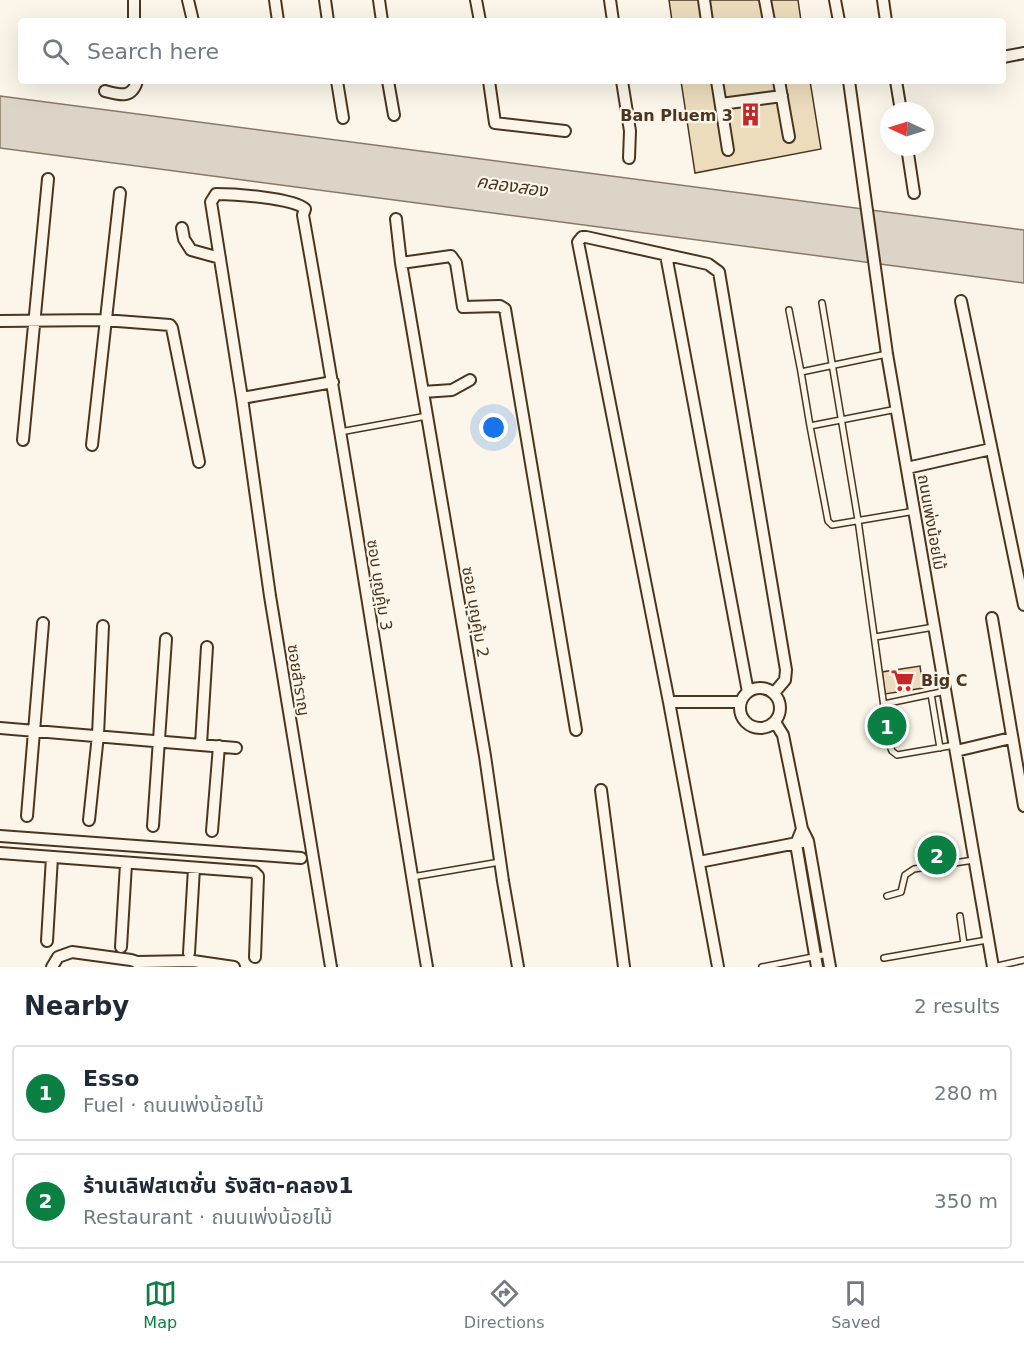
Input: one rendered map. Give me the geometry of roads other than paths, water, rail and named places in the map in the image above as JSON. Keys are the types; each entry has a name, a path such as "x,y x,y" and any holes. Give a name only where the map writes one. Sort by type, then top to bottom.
{"street":[{"path":"134,0 134,18"},
{"path":"188,0 192,18"},
{"path":"274,0 277,18"},
{"path":"325,0 328,18"},
{"path":"379,0 382,18"},
{"path":"476,0 479,18"},
{"path":"610,0 613,18"},
{"path":"704,0 707,18"},
{"path":"765,0 768,18"},
{"path":"835,0 838,18"},
{"path":"883,0 886,18"},
{"path":"1006,56 1024,53"},
{"path":"105,92 130,93 136,84"},
{"path":"337,84 343,118"},
{"path":"389,84 394,115"},
{"path":"489,84 495,123 565,131"},
{"path":"622,84 630,131 629,158"},
{"path":"717,84 728,150"},
{"path":"780,84 789,137"},
{"name":"ถนนเพ่งน้อยไม้","path":"849,84 875,282 993,967"},
{"path":"896,84 900,102"},
{"path":"720,104 782,96"},
{"path":"908,156 914,193"},
{"path":"23,440 48,179"},
{"path":"92,445 104,320 120,193"},
{"name":"ซอยสำราญ","path":"305,209 300,204 216,194 211,202 270,596 331,967"},
{"name":"ซอบ บุญคุ้ม 3","path":"305,209 303,215 333,382 427,967"},
{"name":"ซอย บุญคุ้ม 2","path":"396,219 401,263 485,756 518,967"},
{"path":"182,228 184,239 191,250 220,258"},
{"path":"718,967 669,702 578,242 582,237 708,264 719,272 786,670 785,680 774,693"},
{"path":"666,255 744,697 741,715 752,726 766,728 775,722 780,709 778,698 765,688 758,688 744,697 669,702"},
{"path":"401,263 451,256 456,263 463,307 500,306 505,309 576,730"},
{"path":"961,301 1024,604"},
{"path":"0,321 104,320 166,324 172,328 199,462"},
{"path":"423,392 452,390 470,380"},
{"path":"242,398 333,382"},
{"path":"907,468 991,449"},
{"path":"992,618 1024,806"},
{"path":"27,816 43,623"},
{"path":"89,820 98,735 103,626"},
{"path":"153,826 166,639"},
{"path":"201,744 207,647"},
{"path":"775,722 783,735 802,829 808,841 830,967"},
{"path":"0,728 236,748"},
{"path":"955,748 1011,738"},
{"path":"212,831 219,746"},
{"path":"600,790 624,967"},
{"path":"802,829 796,844 816,962"},
{"path":"0,836 302,858"},
{"path":"699,862 808,841"},
{"path":"0,854 257,874 255,957"},
{"path":"47,941 52,857"},
{"path":"121,946 126,864"},
{"path":"189,953 194,868"},
{"path":"52,967 58,957 72,952 138,964 193,961 234,967"}],"lane":[{"path":"822,303 858,520 889,743 892,751 897,755 955,748"},
{"path":"789,310 830,523 832,525 915,511"},
{"path":"801,372 887,354"},
{"path":"810,426 897,409"},
{"path":"340,432 427,416"},
{"path":"875,637 934,627"},
{"path":"884,704 946,691"},
{"path":"931,694 940,748"},
{"path":"886,896 901,892 905,875 914,869 974,860"},
{"path":"411,877 500,862"},
{"path":"960,916 964,944"},
{"path":"884,958 987,940"},
{"path":"762,967 816,962 828,954"},
{"path":"993,967 1024,960"}],"water":[{"name":"คลองสอง","path":"0,96 1024,230 1024,283 0,148"}],"place":[{"name":"Ban Pluem 3","path":"751,115"},
{"name":"Big C","path":"903,680"},
{"name":"Esso","path":"887,726"},
{"name":"ร้านเลิฟสเตชั่น รังสิต-คลอง1","path":"937,855"}]}
